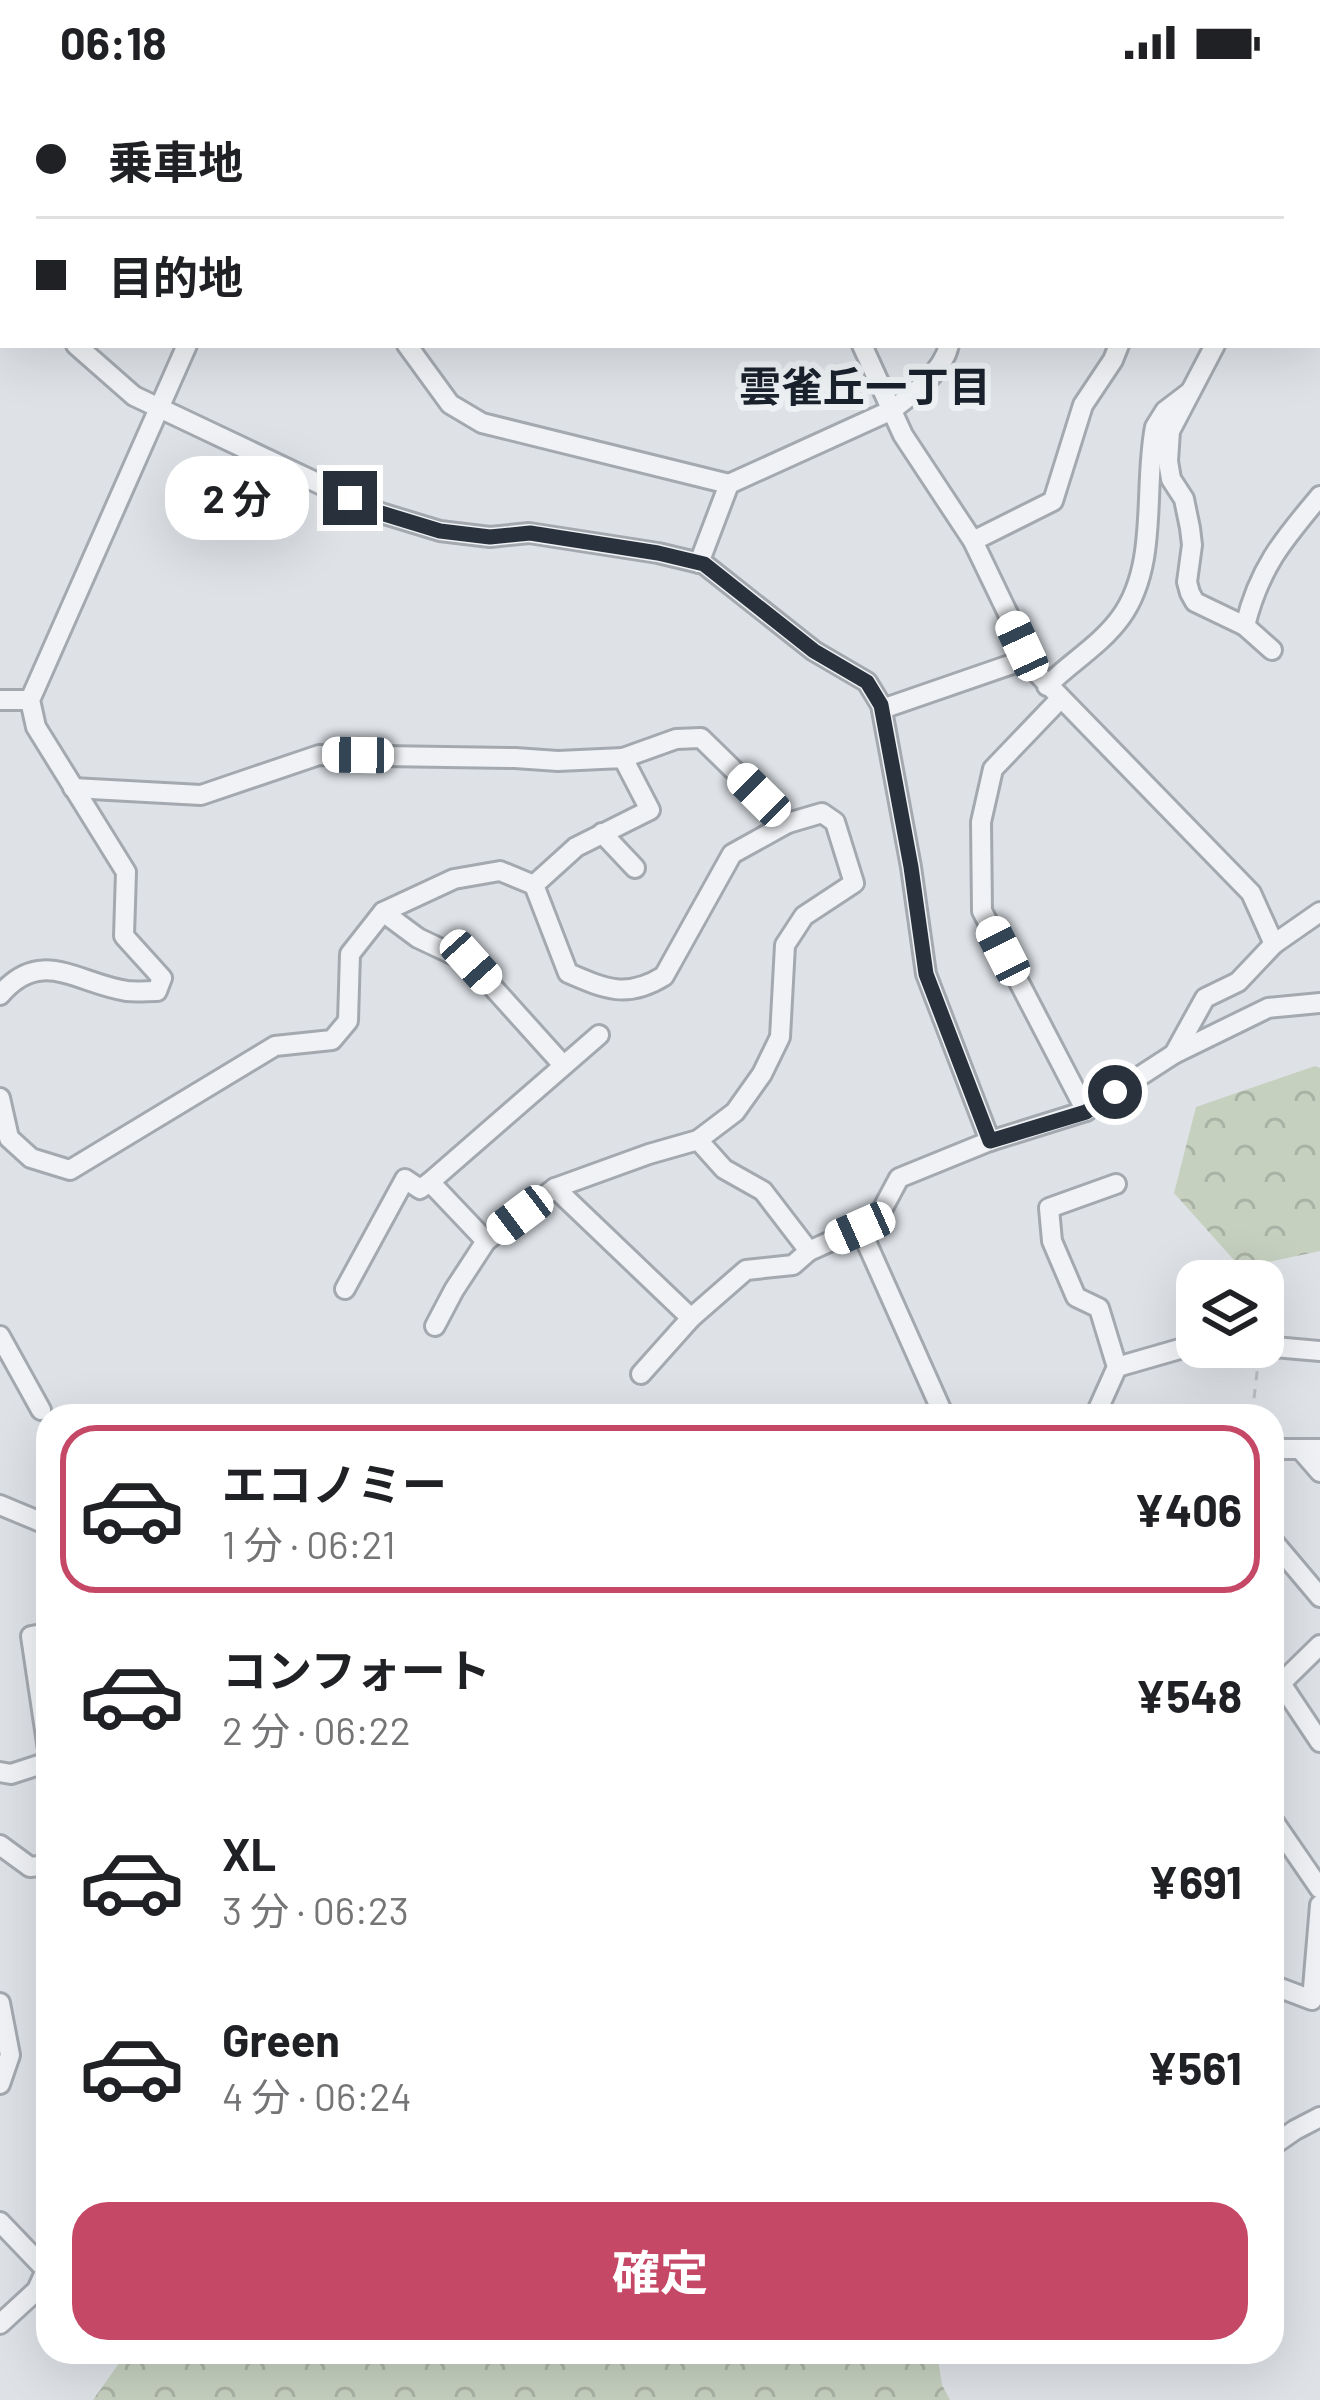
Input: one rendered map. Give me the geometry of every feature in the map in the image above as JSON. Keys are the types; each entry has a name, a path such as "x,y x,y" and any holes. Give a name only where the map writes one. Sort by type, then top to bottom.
{"street":[{"path":"79,348 134,397 381,513 440,531 490,537 530,533 699,563 814,651 867,682 882,709 926,974 990,1141"},
{"path":"0,995 14,979 47,968 126,991 157,992 162,978 124,936 126,872 36,727 30,700 186,348"},
{"path":"863,348 903,435 973,541 1028,659 1053,693 1251,893 1274,944"},
{"path":"415,349 450,404 482,422 729,484 892,410 946,358 948,348"},
{"path":"973,541 1052,501 1083,405 1118,348"},
{"path":"1213,348 1170,431 1167,450 1190,528 1187,583 1195,602 1246,626 1272,650"},
{"path":"1086,1112 982,911 981,823 993,769 1121,617 1133,595 1142,567 1155,427 1190,392"},
{"path":"699,563 729,484"},
{"path":"1246,626 1262,573 1320,496"},
{"path":"882,709 1028,659"},
{"path":"0,700 30,700"},
{"path":"73,788 201,795 320,755 558,761 623,758 676,739 701,738 788,823"},
{"path":"534,885 576,847 650,809 623,758"},
{"path":"0,1098 9,1138 31,1158 70,1170 275,1046 332,1040 348,1021 350,954 382,913 454,879 500,872 534,885 568,973 607,989 646,987 664,976 732,854 788,823 822,812 835,822 854,883 805,916 785,945 780,1037 762,1074 735,1112 698,1140 555,1188 486,1241 435,1327"},
{"path":"602,833 635,868"},
{"path":"1174,1054 1205,998 1238,982 1274,944 1320,912"},
{"path":"382,913 418,938 471,962 563,1065"},
{"path":"640,1374 691,1318 746,1270 793,1264 809,1251 876,1221 899,1178 990,1141 1086,1112 1174,1054 1268,1008 1316,999"},
{"path":"344,1289 405,1179 420,1189 430,1182 599,1035"},
{"path":"698,1140 724,1169 763,1191 809,1251"},
{"path":"430,1182 486,1241"},
{"path":"1100,1404 1117,1367 1099,1308 1076,1297 1052,1241 1049,1208 1116,1184"},
{"path":"555,1188 691,1318"},
{"path":"860,1228 939,1404"},
{"path":"0,1336 37,1404"},
{"path":"1284,1348 1320,1351"},
{"path":"1117,1367 1176,1350"},
{"path":"1310,1449 1320,1472"},
{"path":"0,1504 36,1520"},
{"path":"1284,1554 1320,1597"},
{"path":"36,1635 31,1636 36,1670"},
{"path":"1284,1674 1320,1645"},
{"path":"1284,1693 1320,1742"},
{"path":"0,1772 11,1774 36,1766"},
{"path":"1284,1836 1320,1889"},
{"path":"0,1845 30,1867 36,1866"},
{"path":"1284,1990 1316,2002 1320,1905"},
{"path":"0,2003 10,2055 0,2084"},
{"path":"1284,2139 1320,2117"},
{"path":"0,2222 36,2260"},
{"path":"0,2324 36,2291"}],"path":[{"path":"1254,1404 1258,1368"}],"green space":[{"path":"1320,1068 1320,1251 1278,1260 1234,1260 1174,1193 1196,1107"},
{"path":"118,2364 939,2364 950,2400 93,2400"}],"district":[{"name":"雲雀丘一丁目","path":"865,385"}],"route":[{"path":"350,498 440,531 490,537 530,533 704,564 814,651 867,682 881,705 926,974 990,1141 1086,1112 1115,1092"}]}
